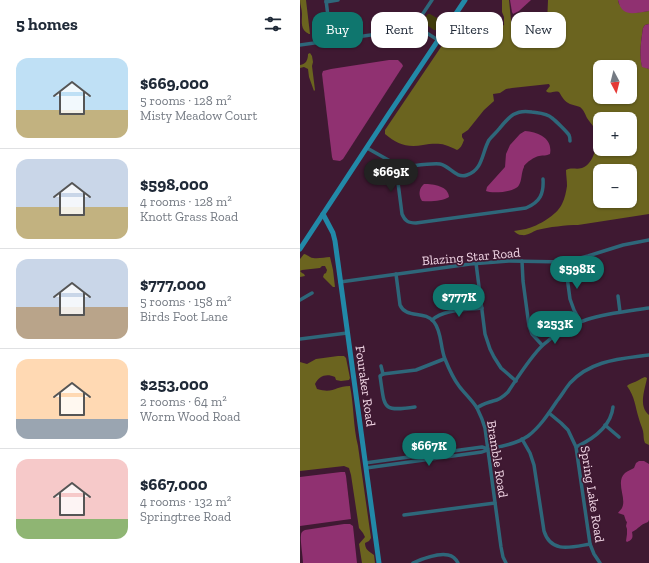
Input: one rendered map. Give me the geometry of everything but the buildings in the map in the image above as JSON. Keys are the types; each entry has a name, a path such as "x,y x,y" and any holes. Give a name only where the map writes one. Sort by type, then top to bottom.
{"main road":[{"path":"457,12 465,0"},
{"path":"300,249 436,43"},
{"name":"Fouraker Road","path":"323,214 334,237 379,563"}],"street":[{"path":"327,12 326,1 338,0"},
{"path":"424,12 431,0"},
{"path":"300,45 312,43"},
{"path":"367,148 399,166 404,167 440,164 446,166 461,176 467,175 480,165 489,141 513,114 522,111 545,114 552,117 569,136 570,141"},
{"path":"399,166 397,175 402,214 407,222 410,223 526,208 532,205 540,197 544,188 543,179"},
{"name":"Blazing Star Road","path":"340,282 476,263 522,261 565,262 623,245 649,240"},
{"path":"522,261 529,326 536,340 542,345"},
{"path":"565,262 570,299 580,321"},
{"path":"476,263 485,334 490,349 501,368 516,381"},
{"path":"396,274 400,305 406,312 425,315 432,320 445,312 482,308"},
{"path":"300,300 312,293"},
{"path":"618,296 620,312"},
{"path":"477,408 485,403 496,401 508,392 542,345 560,332 580,321 600,315 649,308"},
{"name":"Bramble Road","path":"432,320 438,330 444,359 458,385 477,408 485,428 502,551 506,563"},
{"path":"300,339 347,333"},
{"path":"366,465 482,452 488,449 509,445 522,439 535,430 570,383 586,370 599,364 615,360 649,355"},
{"path":"383,374 416,370 444,359"},
{"path":"381,366 383,374 380,376 383,400 386,406 392,409 415,407"},
{"path":"576,447 586,442 605,425 612,413 612,407"},
{"name":"Spring Lake Road","path":"549,413 568,430 576,447 590,544 600,563"},
{"path":"605,425 619,437"},
{"path":"522,439 530,453 534,465 546,536 552,543 560,547 567,548 590,544"},
{"path":"404,515 495,503"},
{"path":"413,563 433,556 448,555 454,557 458,563"}],"shaded area":[{"path":"300,0 306,0 310,34 303,28"},
{"path":"502,0 509,0 511,48 566,48 566,12 548,12 548,0 618,0 619,4 632,13 649,11 649,24 645,25 643,28 640,52 642,66 649,69 649,214 578,225 547,228 537,230 526,235 519,235 514,231 526,229 547,220 560,208 567,186 566,170 580,169 586,166 593,156 637,156 637,112 593,112 593,125 580,107 567,102 559,92 549,93 546,91 550,86 549,84 506,89 500,93 493,94 494,101 484,110 468,130 462,134 464,140 457,150 440,144 412,146 402,144 385,134 385,130 440,48 503,48 504,17 502,12"},
{"path":"510,0 531,0 519,11 512,12"},
{"path":"618,0 649,0 649,11 634,13 626,12 622,10"},
{"path":"428,14 436,18 436,30 428,26"},
{"path":"649,24 649,69 642,67 640,52 643,28 645,25"},
{"path":"310,53 313,62 314,91 308,69 304,67 300,68 300,65 304,64 308,58 308,54"},
{"path":"389,60 398,60 403,66 343,159 340,161 333,160 322,74 323,71"},
{"path":"525,131 539,134 544,137 549,144 550,154 535,157 525,164 520,183 517,187 504,192 486,191 487,187 505,167 506,154 510,145 520,134"},
{"path":"424,184 440,186 446,190 449,197 436,201 422,201 420,192"},
{"path":"304,254 315,258 330,257 335,287 333,287 323,277 327,270 325,266 300,271 300,259"},
{"path":"300,271 304,274 305,276 300,277"},
{"path":"344,356 346,358 350,378 349,380 336,380 335,377 326,375 321,377 315,384 317,389 327,391 350,386 355,431 371,538 365,543 365,545 367,550 374,555 375,563 362,563 359,544 365,537 359,528 349,468 344,466 300,471 300,362 307,364 316,359"},
{"path":"645,377 647,378 643,402 649,415 649,445 644,442 643,431 632,394 627,386"},
{"path":"639,461 644,461 649,464 649,520 632,532 632,538 627,542 627,522 624,515 618,513 623,504 621,481 625,473 634,468 636,463"},
{"path":"345,472 346,476 351,519 300,526 300,477"},
{"path":"350,524 353,526 357,563 303,563 302,532 305,530"}]}
